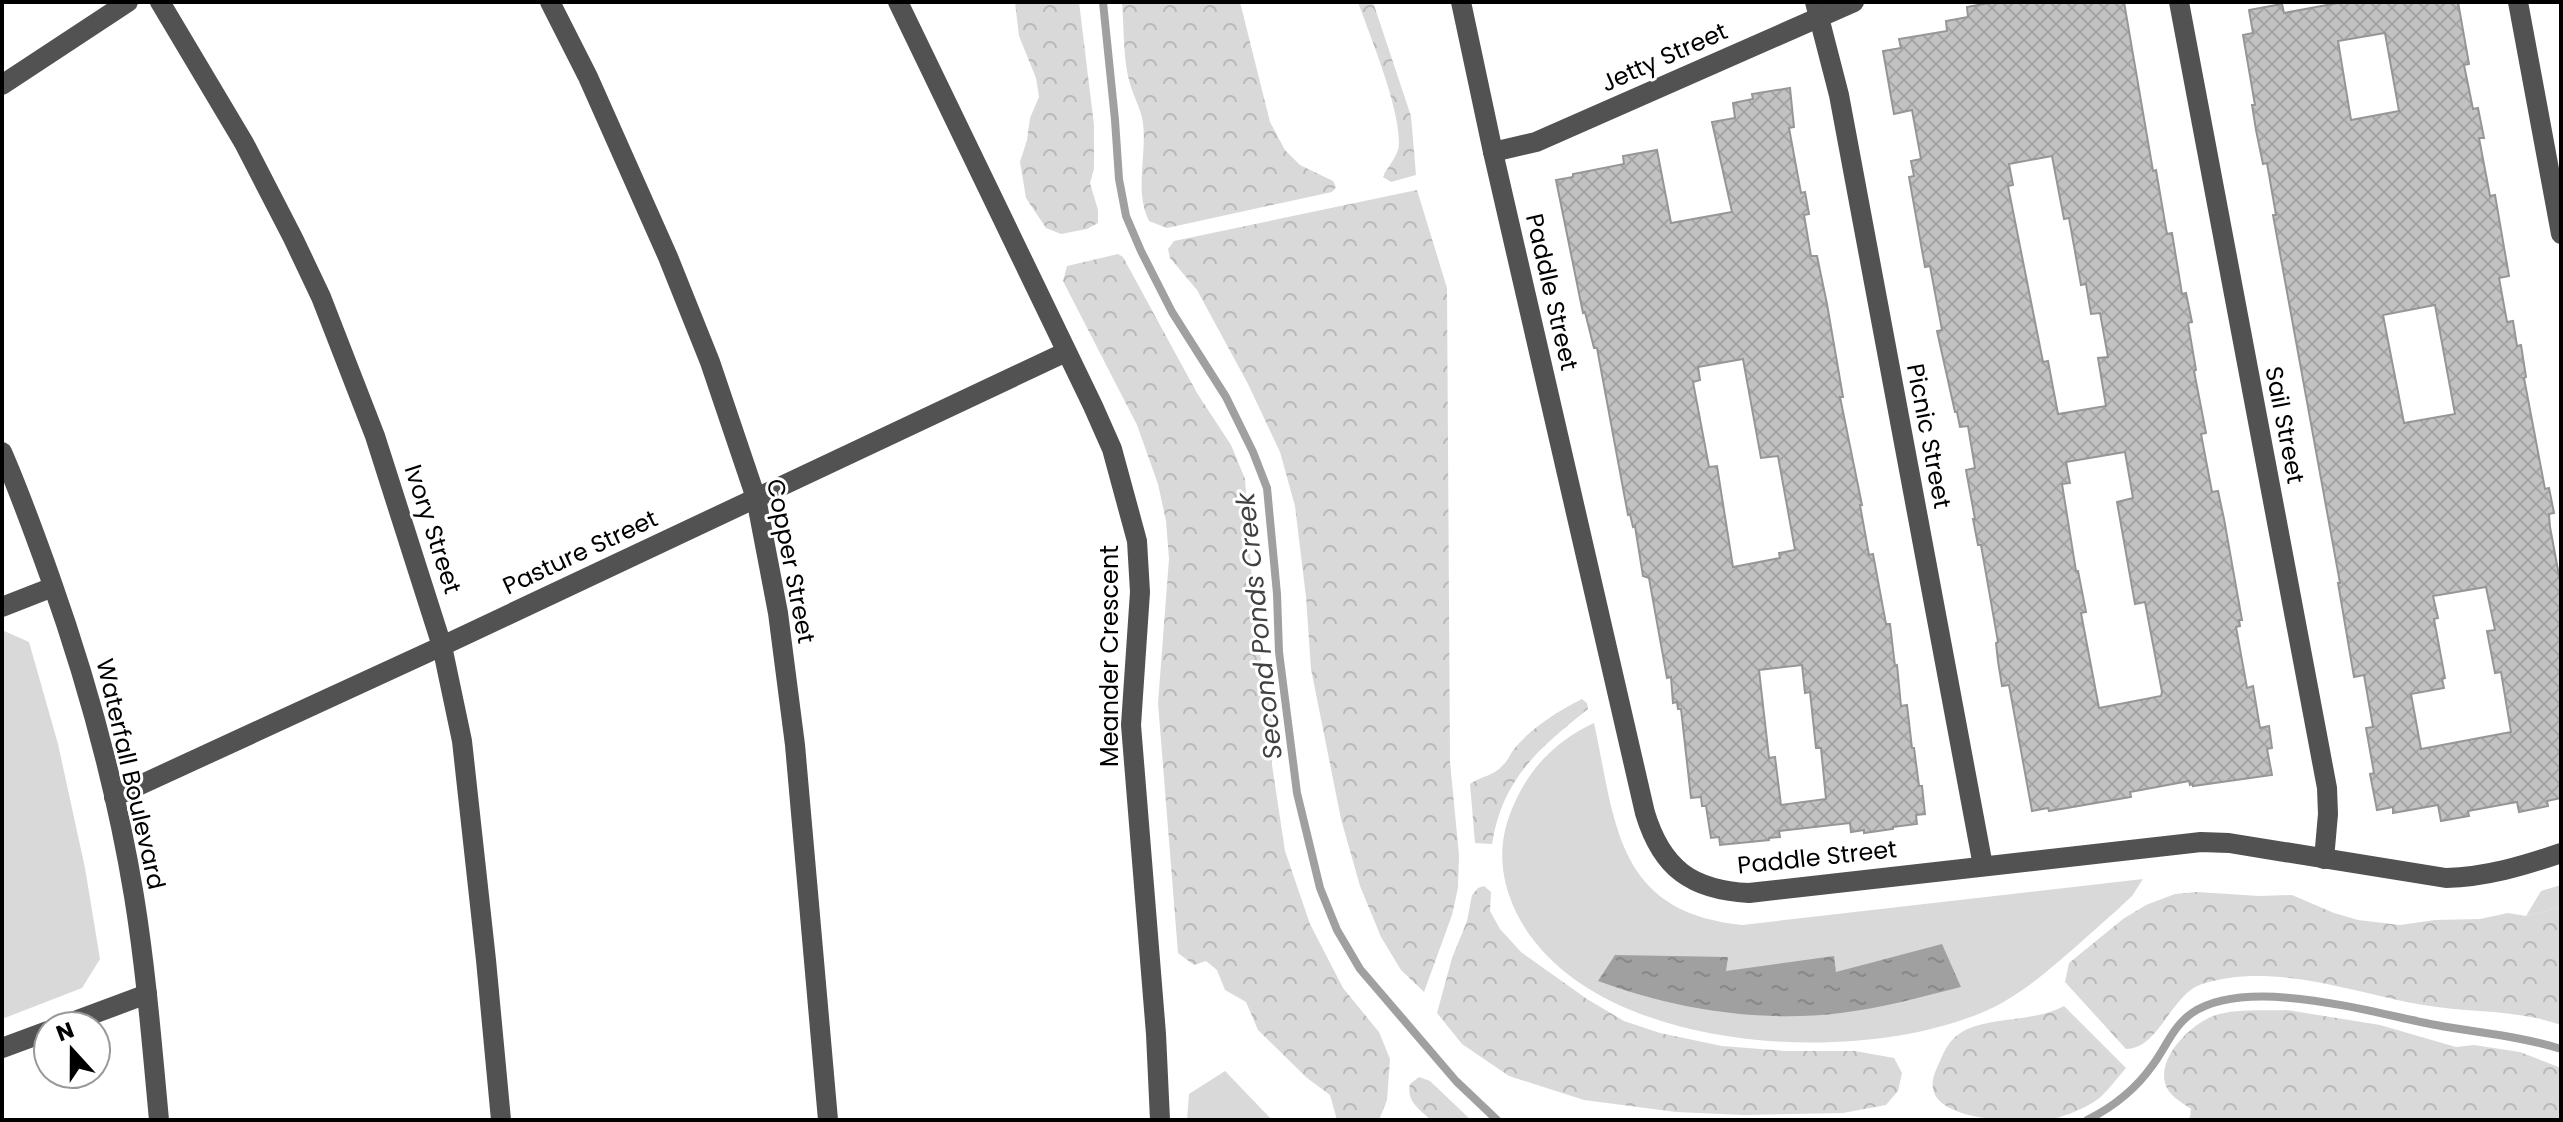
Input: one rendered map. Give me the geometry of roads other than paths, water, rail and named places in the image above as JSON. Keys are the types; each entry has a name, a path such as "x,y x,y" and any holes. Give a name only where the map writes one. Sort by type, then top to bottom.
{"street":[{"path":"2,85 128,2"},
{"name":"Ivory Street","path":"160,2 244,143 321,297 375,436 442,646 462,741 501,1120"},
{"name":"Copper Street","path":"550,2 588,77 668,257 710,362 756,498 778,613 795,745 828,1120"},
{"name":"Meander Crescent","path":"898,2 1112,449 1137,541 1140,592 1131,725 1160,1120"},
{"name":"Paddle Street","path":"1461,2 1645,813 1661,851 1674,867 1691,880 1709,888 1749,893 2201,842 2229,843 2421,875 2471,877 2496,873 2561,853"},
{"name":"Jetty Street","path":"1493,152 1536,142 1817,10 1854,2"},
{"name":"Sail Street","path":"2179,2 2327,788 2324,859"},
{"path":"2518,2 2561,234"},
{"name":"Picnic Street","path":"1817,10 1842,111 1983,866"},
{"name":"Pasture Street","path":"114,797 1066,352"},
{"name":"Waterfall Boulevard","path":"2,452 18,488 85,679 114,797 134,896 159,1120"},
{"path":"2,607 53,587"},
{"path":"104,1010 147,994"},
{"path":"2,1048 32,1037"}],"water":[{"path":"1942,944 1961,987 1841,1013 1779,1016 1717,1011 1656,999 1598,981 1615,955 1728,957 1726,971 1834,956 1836,972"}],"waterway":[{"name":"Second Ponds Creek","path":"1103,2 1119,179 1126,216 1172,312 1226,397 1267,488 1279,652 1297,793 1320,888 1337,930 1360,969 1456,1081 1497,1120"},
{"path":"2087,1120 2115,1104 2138,1083 2185,1018 2216,1002 2245,997 2311,1000 2561,1049"}]}
